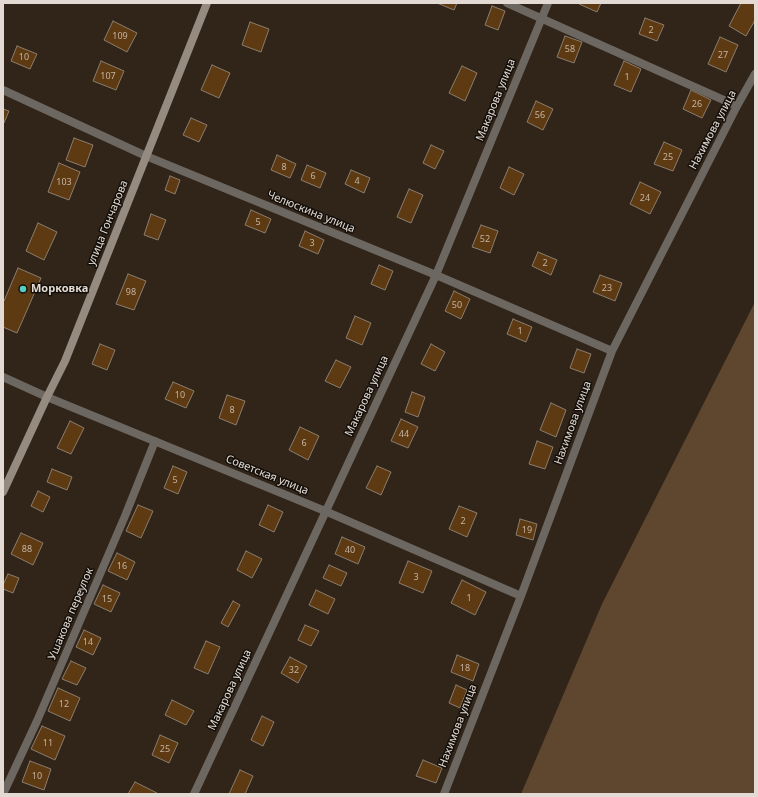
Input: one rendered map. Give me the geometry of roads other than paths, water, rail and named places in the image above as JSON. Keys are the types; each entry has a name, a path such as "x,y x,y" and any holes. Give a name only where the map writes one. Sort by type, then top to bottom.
{"street":[{"name":"улица Гончарова","path":"3,492 65,361 207,3"},
{"path":"507,3 737,106"},
{"name":"Макарова улица","path":"194,794 436,275 548,3"},
{"name":"Нахимова улица","path":"444,794 521,596 612,350 737,106 755,74"},
{"name":"Челюскина улица","path":"3,90 146,156 436,275 612,350"},
{"name":"Советская улица","path":"3,377 47,397 326,511 521,596"},
{"name":"Ушакова переулок","path":"3,794 37,721 125,516 155,441"}],"place":[{"name":"Морковка","path":"23,289"}]}
